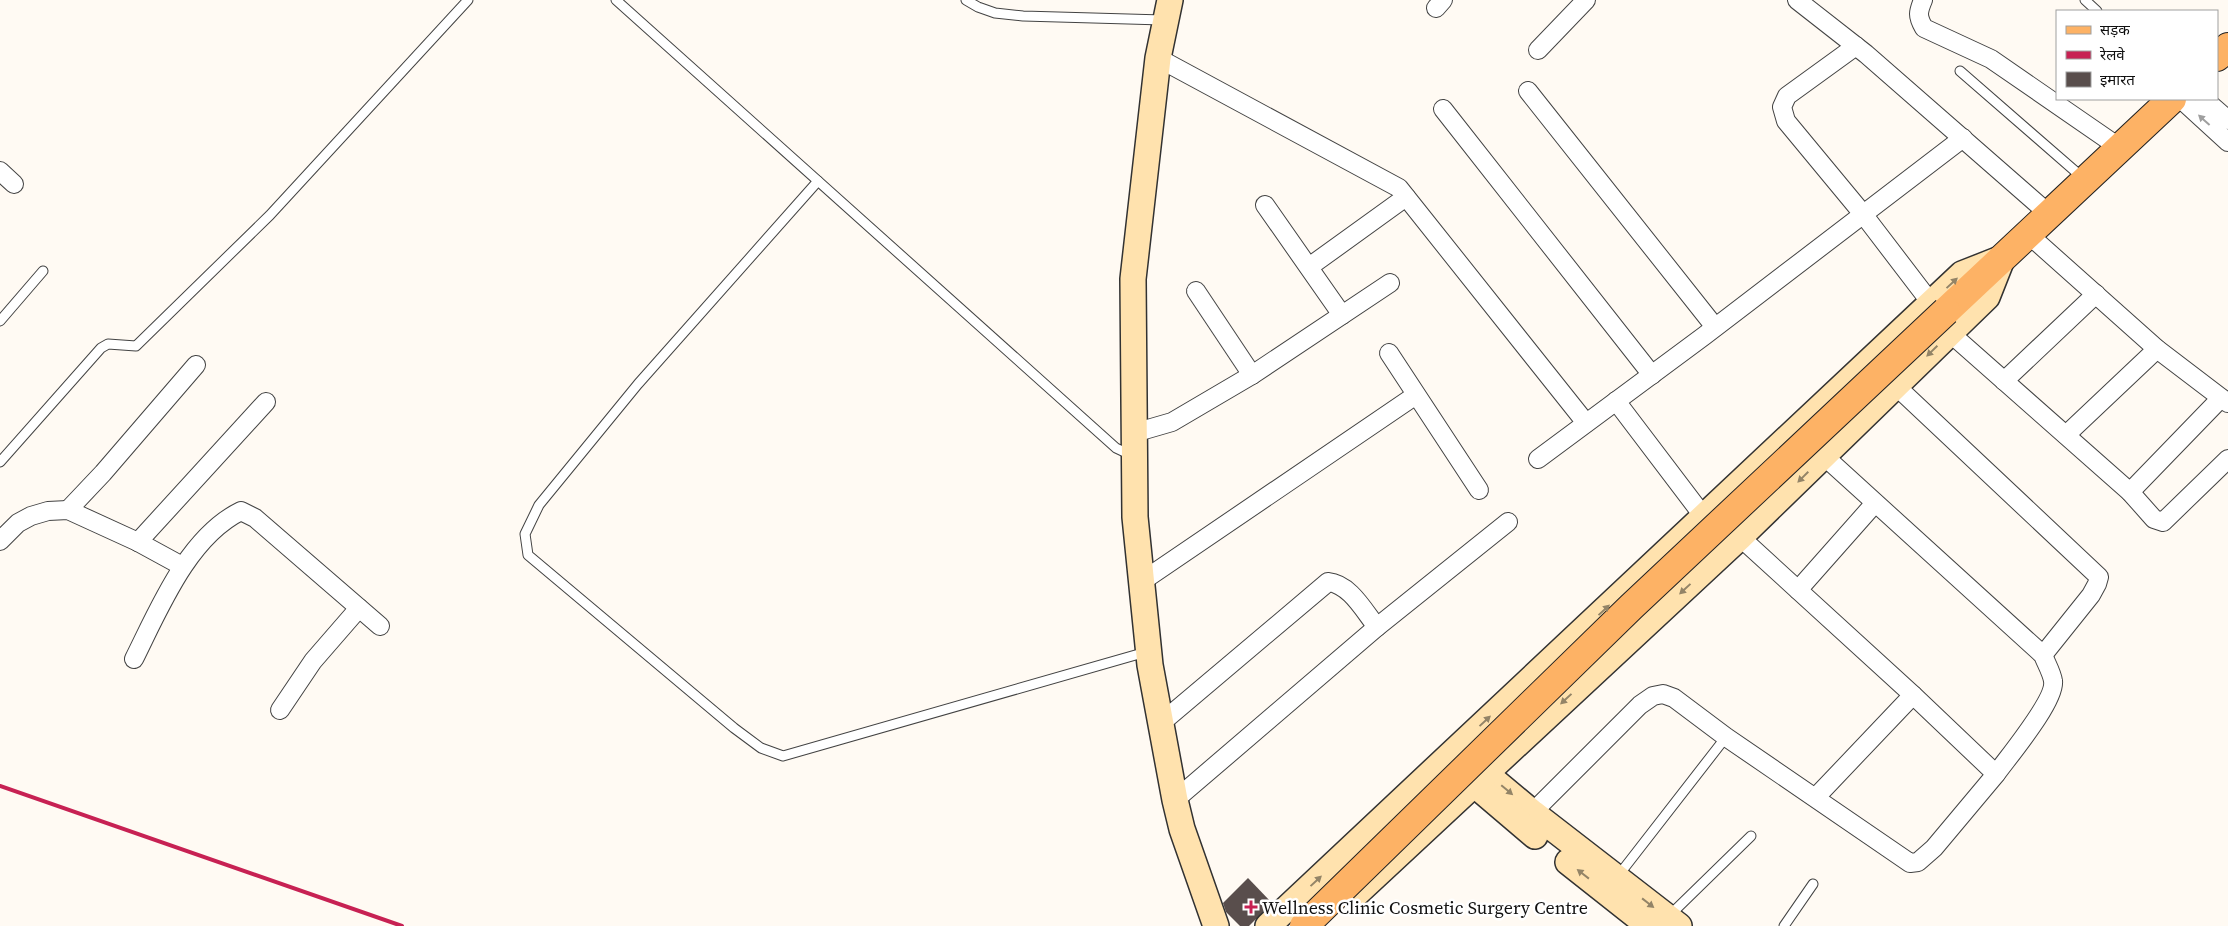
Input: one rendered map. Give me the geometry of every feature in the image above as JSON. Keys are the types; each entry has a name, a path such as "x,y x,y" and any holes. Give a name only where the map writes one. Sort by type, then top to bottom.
{"main road":[{"path":"2218,56 2228,46"},
{"path":"1304,926 1630,608 2171,100"}],"street":[{"path":"1538,50 1586,0"},
{"path":"1797,0 1856,46 2049,214"},
{"path":"1922,1 1918,19 1924,28 1992,59 2120,148"},
{"path":"1168,10 1158,58 1133,279 1135,517 1148,651 1175,800 1182,829 1216,926"},
{"path":"1856,46 1787,96 1782,107 1786,121 1863,214 1942,316 2004,381 2130,492 2154,519 2163,522 2228,459"},
{"path":"1158,58 1399,188 1586,423"},
{"path":"1528,91 1715,327"},
{"path":"2182,100 2228,142"},
{"path":"2205,100 2228,120"},
{"path":"1443,109 1652,374"},
{"path":"1538,458 1715,327 1963,138"},
{"path":"0,171 14,184"},
{"path":"1309,267 1406,197"},
{"path":"1265,205 1342,315"},
{"path":"2028,234 2157,349 2225,401 2130,492"},
{"path":"1134,445 1252,375 1390,283"},
{"path":"1196,291 1252,375"},
{"path":"2004,381 2096,294"},
{"path":"1322,926 1740,537 1896,386 1942,316"},
{"path":"1268,926 1704,516 1942,316"},
{"path":"2066,435 2157,349"},
{"path":"1388,353 1479,490"},
{"path":"68,510 103,473 196,365"},
{"path":"1896,386 2098,577 2098,584 2091,595 2043,655"},
{"path":"1141,582 1416,395"},
{"path":"1616,401 1704,516"},
{"path":"138,542 266,402"},
{"path":"1526,818 1640,705 1653,696 1663,694 1674,698 1726,737 1910,863 1918,862 1934,848 1996,774 2052,693 2053,681 2043,655 1824,456"},
{"path":"1798,590 1875,503"},
{"path":"0,541 18,523 31,516 48,511 68,510 138,542 182,566"},
{"path":"134,659 182,566 221,523 241,511 255,518 380,626"},
{"path":"1175,800 1377,627 1508,522"},
{"path":"1740,537 1913,695 1996,774"},
{"path":"1161,722 1328,582 1337,583 1348,591 1377,627"},
{"path":"280,710 313,661 359,608"},
{"path":"1816,797 1913,695"},
{"path":"1450,754 1526,818 1665,923"},
{"path":"1526,818 1616,878 1665,923"}],"lane":[{"path":"0,462 101,348 108,344 136,346 162,322 270,215 468,0"},
{"path":"616,0 1116,448 1134,445"},
{"path":"966,0 978,8 995,13 1023,16 1168,10"},
{"path":"2085,0 2096,10"},
{"path":"1960,71 2085,180"},
{"path":"818,181 638,384 540,505 525,534 528,556 734,728 761,748 783,756 1148,651"},
{"path":"0,321 43,271"},
{"path":"1616,878 1726,737"},
{"path":"1665,923 1751,836"},
{"path":"1784,926 1813,884"}],"building":[{"path":"1248,878 1272,903 1249,926 1240,926 1226,912 1223,903"}],"railway":[{"path":"0,786 402,926"}],"place":[{"name":"Wellness Clinic Cosmetic Surgery Centre","path":"1251,907"}]}
